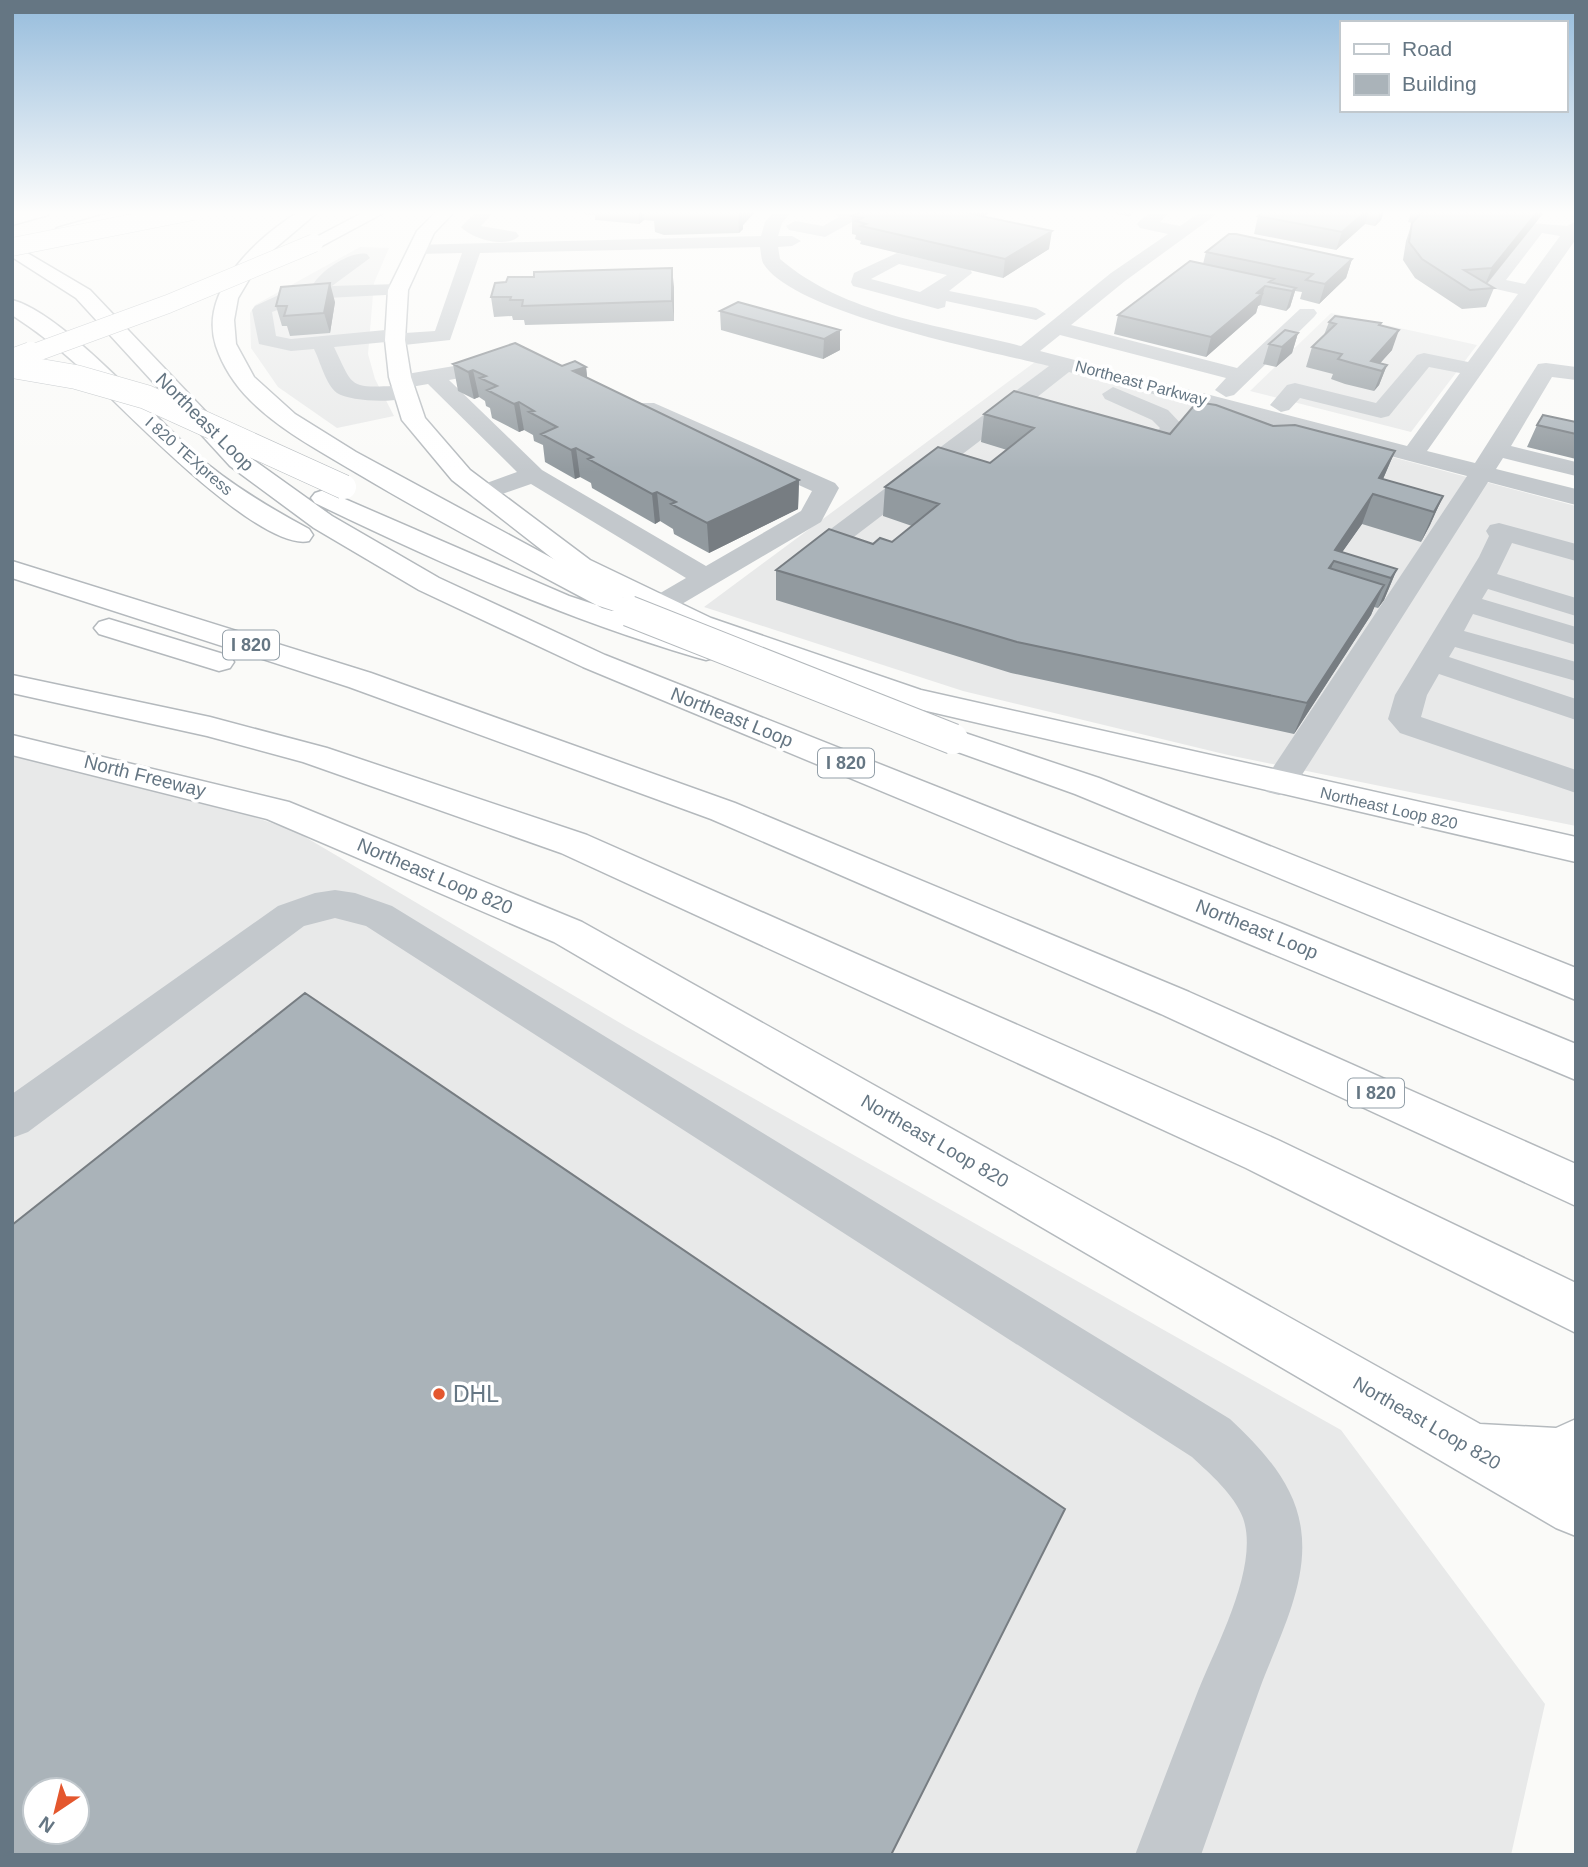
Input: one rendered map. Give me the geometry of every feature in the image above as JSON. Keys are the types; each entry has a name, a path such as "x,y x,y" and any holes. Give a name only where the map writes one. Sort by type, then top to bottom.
{"main road":[{"name":"Northeast Loop","path":"87,298 239,461 294,503 429,584 594,661 1253,927 1576,1063"},
{"path":"12,364 182,298"},
{"path":"228,298 224,326 236,368 279,411 322,441 503,545 629,611"},
{"path":"397,298 395,337 402,383"},
{"name":"I 820 TEXpress","path":"12,306 43,324 187,458 228,492 363,567 429,584"},
{"path":"12,364 76,377 146,397 629,611 953,739 1112,796 1576,985"},
{"name":"Northeast Loop 820","path":"402,383 414,420 461,475 580,566 660,605 803,661 912,698 1576,850"},
{"path":"210,433 309,490 478,571 554,602 642,634 715,654 912,698"},
{"name":"I 820","path":"12,569 360,680 623,772 779,833 1055,950 1378,1094 1576,1186"},
{"path":"12,596 330,695 623,772"},
{"path":"12,662 159,694 306,738 372,761 574,844 1262,1154 1576,1308"},
{"path":"12,684 211,727 314,755 574,844"},
{"name":"North Freeway","path":"12,745 277,810"},
{"name":"Northeast Loop 820","path":"277,810 569,932 1576,1508"},
{"path":"1472,1448 1568,1456 1576,1446"}],"street":[{"path":"291,298 279,300 262,310 266,340 291,345 443,336 456,298"},
{"path":"346,298 332,341 343,387 358,394 433,376 510,363 534,363"},
{"name":"Northeast Parkway","path":"824,298 858,310 1032,348 1233,383 1281,405 1418,448 1475,481 1576,497"},
{"name":"Northeast Parkway","path":"872,298 882,302 933,302 1065,364 1418,448"},
{"path":"920,298 933,302 982,305 976,309 1030,317"},
{"path":"933,302 937,298"},
{"path":"933,302 941,298"},
{"path":"1032,348 1093,298"},
{"path":"1418,448 1524,298"},
{"path":"1057,328 1233,383 1307,313"},
{"path":"1281,405 1295,390 1381,411 1424,359 1473,370"},
{"path":"829,542 1065,364"},
{"path":"1279,784 1475,481 1525,424 1546,369 1576,374"},
{"path":"433,376 533,475 706,578"},
{"path":"1019,400 1163,439 1173,428 1160,415 1099,388 1112,376"},
{"path":"622,397 825,488 812,516 660,605"},
{"path":"1475,481 1576,469"},
{"path":"482,493 533,475"},
{"name":"Northeast Parkway","path":"1475,481 1576,480"},
{"path":"1475,481 1576,522"},
{"path":"1475,481 1488,562 1404,711 1404,719 1411,726 1576,782"},
{"path":"1488,562 1576,553"},
{"path":"1488,562 1576,581"},
{"path":"1488,562 1576,607"},
{"path":"1488,562 1576,636"},
{"path":"1439,648 1576,673"},
{"path":"1439,648 1576,710"},
{"path":"12,1119 290,916 313,906 334,902 355,906 402,931 1210,1438 1243,1469 1261,1494 1273,1528 1273,1556 1253,1626 1168,1855"}],"shaded area":[{"path":"267,298 373,298 368,354 375,379 394,416 337,428 278,387 251,348 250,313 255,305"},
{"path":"1331,313 1477,345 1411,432 1250,391"},
{"path":"1035,362 1576,506 1576,826 1228,755 963,691 704,607"},
{"path":"12,749 109,767 295,831 627,1027 1341,1430 1545,1704 1511,1855 12,1855"}],"building":[{"path":"278,298 327,298 324,313 284,316 287,306 276,306"},
{"path":"672,298 672,301 522,306 523,300 510,300"},
{"path":"1140,298 1257,298 1211,337 1118,315"},
{"path":"738,302 840,330 824,339 720,311"},
{"path":"1335,316 1381,323 1379,325 1399,330 1371,361 1387,365 1382,371 1338,359 1342,354 1312,347 1336,324 1329,322"},
{"path":"1285,330 1298,333 1282,347 1269,344"},
{"path":"515,343 562,366 575,361 586,367 573,371 799,480 707,523 671,504 676,502 657,492 652,494 588,459 593,457 576,448 571,450 541,434 557,427 529,412 534,411 519,402 514,404 487,390 497,386 480,378 486,376 473,370 468,372 453,364"},
{"path":"1014,391 1170,434 1197,402 1216,405 1273,426 1295,425 1395,451 1379,478 1443,496 1434,512 1373,494 1335,550 1397,569 1391,578 1334,561 1329,568 1384,585 1307,703 1017,642 776,570 829,529 873,544 880,538 892,542 939,504 885,487 938,447 990,463 1034,428 984,414"},
{"path":"1543,415 1576,422 1576,434 1537,425"},
{"name":"DHL","path":"305,993 1065,1509 891,1855 12,1855 12,1225"}],"place":[{"name":"DHL","path":"439,1394"}]}
